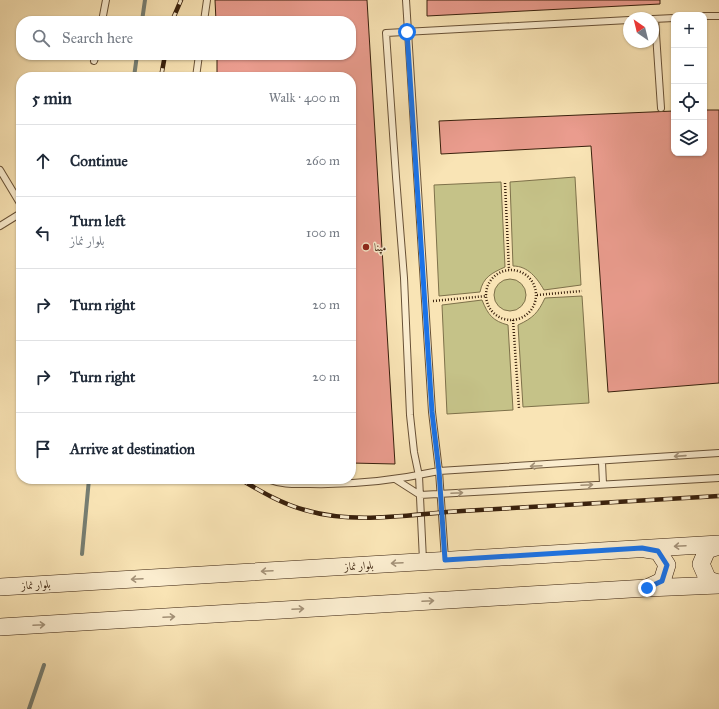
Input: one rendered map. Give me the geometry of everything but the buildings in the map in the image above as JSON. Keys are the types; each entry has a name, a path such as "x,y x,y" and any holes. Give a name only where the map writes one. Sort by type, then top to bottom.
{"main road":[{"name":"بلوار نماز","path":"0,587 642,548 719,545"},
{"path":"719,545 707,550 701,564 708,580 719,584"},
{"path":"642,548 658,551 667,565 662,581 647,588"},
{"path":"0,627 719,584"}],"lane":[{"path":"103,16 106,0"},
{"path":"205,16 207,0"},
{"path":"406,0 432,412 439,471 445,560"},
{"path":"707,16 719,16"},
{"path":"659,19 671,18"},
{"path":"423,562 419,476 414,452 410,415 404,278 386,33 623,20"},
{"path":"656,48 661,108"},
{"path":"197,72 198,60"},
{"path":"0,170 16,197"},
{"path":"0,226 16,216"},
{"path":"356,482 419,476 439,471 602,462 719,453"},
{"path":"602,462 603,484"},
{"path":"395,479 420,495 719,478"}],"path":[{"path":"505,183 509,270"},
{"path":"509,270 517,271 528,277 535,287 537,295 532,310 526,316 518,320 502,319 495,314 490,308 487,296 489,284 494,277 509,270"},
{"path":"537,295 582,291"},
{"path":"425,302 487,296"},
{"path":"513,320 519,408"}],"shaded area":[{"path":"575,177 581,285 544,290 528,270 513,266 510,182"},
{"path":"501,182 505,267 496,271 486,279 480,292 439,296 434,185"},
{"path":"507,279 513,279 522,283 526,295 522,307 513,311 507,311 498,307 494,298 494,292 498,283"},
{"path":"582,296 589,403 523,407 518,325 528,320 540,308 545,298"},
{"path":"482,300 486,310 492,317 498,322 508,325 513,410 447,414 442,305"}],"waterway":[{"path":"143,16 145,0"},
{"path":"135,72 136,60"},
{"path":"82,554 89,484"},
{"path":"29,709 44,665"}],"railway":[{"path":"174,16 181,0"},
{"path":"162,72 164,60"},
{"path":"248,484 271,497 305,510 344,517 363,518 719,496"}],"place":[{"name":"مپنا","path":"366,247"}],"route":[{"path":"407,32 432,412 439,471 445,560 642,548 658,551 667,565 662,581 647,588"}]}
